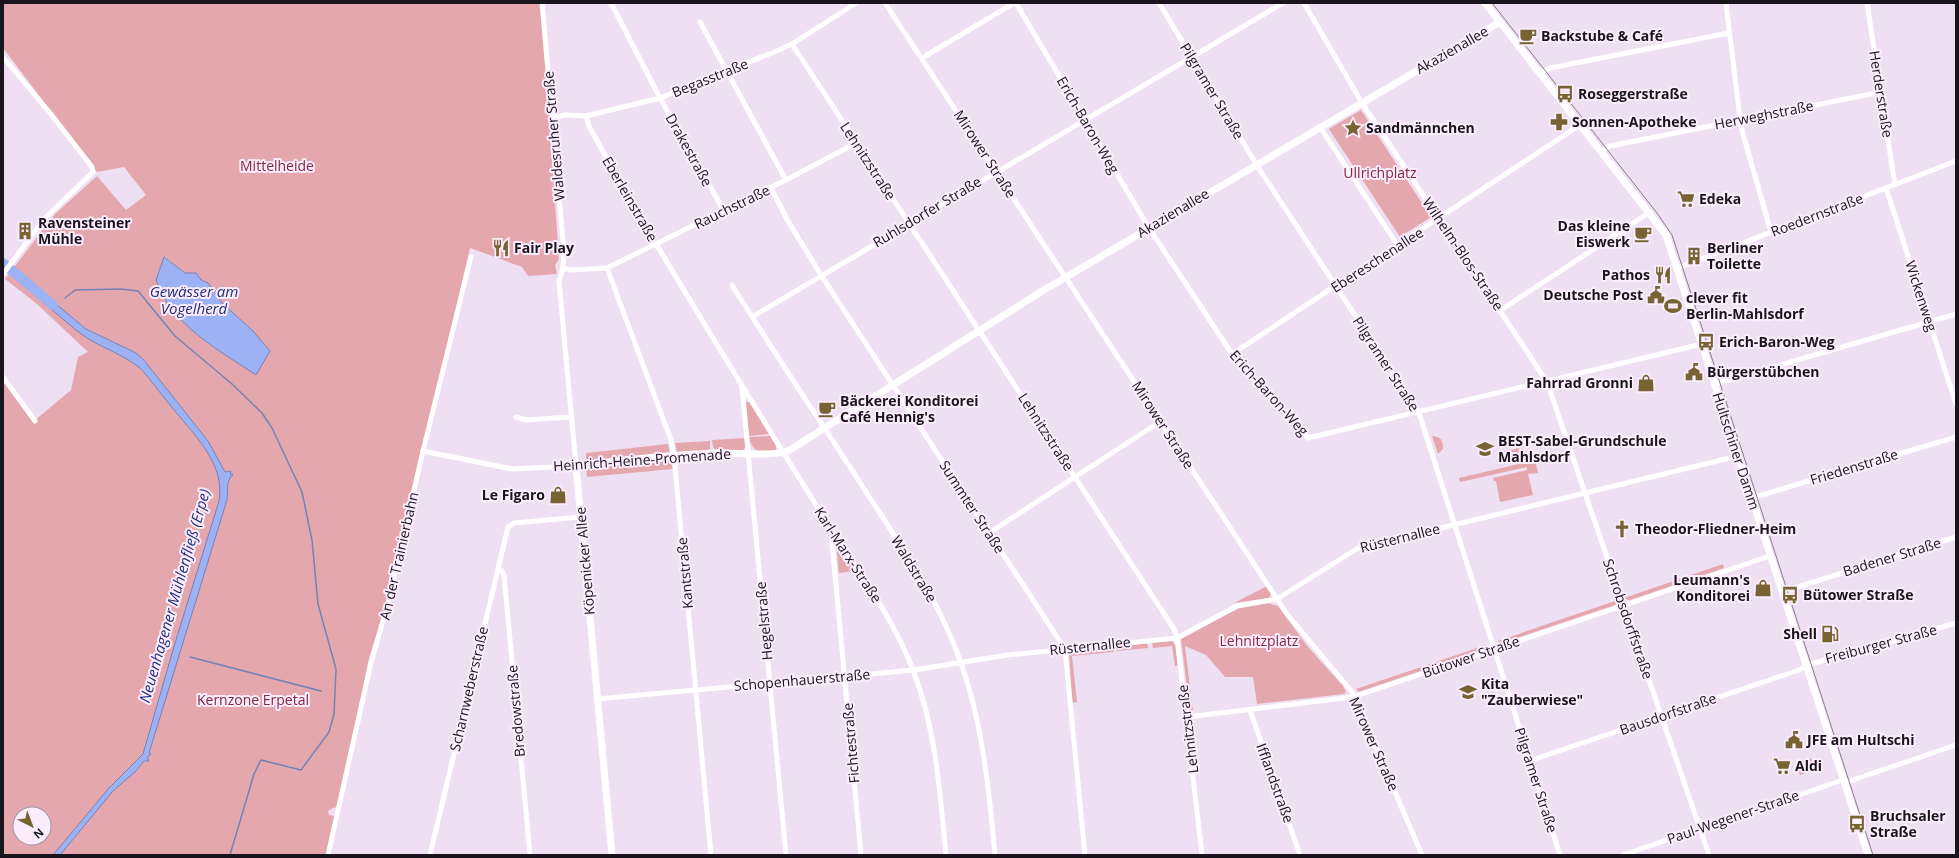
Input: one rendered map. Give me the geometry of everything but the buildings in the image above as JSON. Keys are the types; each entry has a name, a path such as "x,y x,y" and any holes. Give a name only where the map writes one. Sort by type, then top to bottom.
{"street":[{"name":"Waldesruher Straße","path":"542,3 564,252 563,268"},
{"name":"Drakestraße","path":"611,3 660,98 724,211"},
{"name":"Begasstraße","path":"552,118 566,115 586,116 660,98 792,44 856,3"},
{"name":"Mirower Straße","path":"885,3 1161,420 1287,614 1353,696 1422,855"},
{"path":"922,58 1015,3"},
{"name":"Erich-Baron-Weg","path":"1015,3 1149,228 1232,354 1308,438 1419,413 1702,344"},
{"name":"Pilgramer Straße","path":"1159,3 1256,164 1419,413 1560,855"},
{"name":"Ruhlsdorfer Straße","path":"752,317 778,300 996,171 1283,3"},
{"name":"Wilhelm-Blos-Straße","path":"1304,3 1362,102 1501,310 1547,382"},
{"path":"1726,3 1740,119 1771,232"},
{"name":"Herderstraße","path":"1867,3 1895,184"},
{"name":"Hultschiner Damm","path":"1489,4 1500,22 1650,212 1666,235 1868,855"},
{"path":"700,22 786,180"},
{"name":"Akazienallee","path":"824,428 892,384 1066,277 1500,22"},
{"path":"1540,73 1550,68 1729,33"},
{"name":"Lehnitzstraße","path":"792,44 1174,628 1177,638 1187,717 1202,855"},
{"path":"3,57 50,113 92,167 93,172 45,218 3,274"},
{"name":"Herweghstraße","path":"1602,152 1610,146 1880,92"},
{"name":"Eberleinstraße","path":"586,116 589,126 654,244 658,247 678,281"},
{"name":"Ebereschenallee","path":"1232,354 1440,219 1580,125"},
{"path":"1320,127 1398,246"},
{"name":"Rauchstraße","path":"563,268 571,270 606,268 771,188 856,143"},
{"name":"Roedernstraße","path":"1678,268 1956,161"},
{"name":"Summter Straße","path":"771,188 788,221 821,275 1065,649 1085,855"},
{"name":"Wickenweg","path":"1886,188 1956,404"},
{"path":"1501,310 1650,212"},
{"name":"An der Trainierbahn","path":"328,855 371,664 388,603 472,257"},
{"name":"Köpenicker Allee","path":"563,268 559,281 612,855"},
{"name":"Kantstraße","path":"606,268 671,440 674,456 711,855"},
{"name":"Karl-Marx-Straße","path":"678,281 834,535 876,598 899,639 914,670 928,717 935,749 946,855"},
{"name":"Waldstraße","path":"732,286 928,590 961,662 976,715 983,746 995,855"},
{"path":"1715,384 1956,314"},
{"path":"3,377 35,421"},
{"name":"Schrobsdorffstraße","path":"1547,382 1709,855"},
{"name":"Hegelstraße","path":"742,387 786,855"},
{"path":"516,417 526,420 571,417"},
{"path":"989,533 1161,420"},
{"path":"783,453 824,428"},
{"name":"Friedenstraße","path":"1752,498 1956,437"},
{"name":"Heinrich-Heine-Promenade","path":"424,450 512,469 576,466 674,456 783,453"},
{"name":"Rüsternallee","path":"1006,655 1177,638 1238,606 1278,599 1358,548 1738,456"},
{"name":"Scharnweberstraße","path":"430,855 506,531 510,525 514,523 580,517"},
{"name":"Fichtestraße","path":"834,535 832,542 861,855"},
{"name":"Badener Straße","path":"1782,592 1956,538"},
{"name":"Bütower Straße","path":"1187,717 1353,696 1770,556"},
{"name":"Bredowstraße","path":"498,570 502,571 504,575 530,855"},
{"name":"Freiburger Straße","path":"1806,666 1956,623"},
{"name":"Schopenhauerstraße","path":"597,699 914,670 1006,655"},
{"name":"Bausdorfstraße","path":"1529,761 1662,717 1806,666"},
{"name":"Ifflandstraße","path":"1250,710 1300,855"},
{"name":"Paul-Wegener-Straße","path":"1623,855 1956,744"}],"green space":[{"path":"3,3 544,3 544,44 559,259 555,265 557,274 528,276 522,267 470,248 387,602 369,658 338,807 328,811 329,815 335,816 326,855 3,855 3,379 34,421 71,390 78,357 88,352 37,304 5,279 55,214 97,176 126,210 146,195 124,167 97,172 3,48","holes":["165,257 185,273 196,273 201,280 208,283 222,303 253,331 200,337 178,316 161,295"]},
{"name":"Ullrichplatz","path":"1361,110 1431,217 1400,237 1329,129"},
{"path":"746,402 750,402 769,434 749,436"},
{"path":"770,436 776,446 776,451 758,451 753,447 749,437"},
{"path":"1432,436 1438,437 1443,444 1443,449 1438,454"},
{"path":"745,438 746,447 743,450 716,451 713,447 712,440"},
{"path":"710,441 710,449 708,452 677,452 675,443"},
{"path":"668,444 670,454 586,463 586,453"},
{"path":"1519,448 1521,458 1505,462 1503,452"},
{"path":"1535,460 1538,473 1528,474 1533,495 1500,502 1496,481 1494,481 1493,478 1527,470 1527,467 1460,482 1459,478"},
{"path":"668,461 672,462 673,469 587,477 586,468"},
{"path":"836,544 854,571 839,573"},
{"path":"1723,564 1724,568 1630,600 1625,599 1622,595 1626,594 1627,597"},
{"path":"1267,586 1271,594 1269,598 1234,603"},
{"path":"1618,598 1619,602 1615,605 1499,644 1498,641 1615,601 1615,599"},
{"name":"Lehnitzplatz","path":"1267,603 1278,606 1308,647 1343,686 1346,692 1344,694 1257,704 1253,677 1225,677 1206,655 1185,646 1193,711 1190,712 1181,639 1239,608"},
{"path":"1172,641 1176,646 1178,665 1175,666 1172,646 1153,648 1152,642"},
{"path":"1147,643 1148,648 1117,651 1117,646"},
{"path":"1486,645 1486,649 1359,692 1356,689"},
{"path":"1113,646 1114,652 1072,656 1077,702 1072,703 1069,652"},
{"path":"1811,758 1815,770 1800,775 1796,762"}],"water":[{"name":"Gewässer am Vogelherd","path":"164,257 185,273 196,273 201,280 208,283 222,303 253,331 270,351 256,375 212,346 184,323 172,310 163,296 156,280"},
{"path":"44,296 50,299 86,329 136,353 143,359 208,441 225,472 231,471 230,474 233,475 228,483 227,500 149,753 151,754 147,757 149,761 144,761 136,771 113,791 60,855 53,855 109,788 143,754 175,643 219,501 220,487 212,461 205,449 141,369 128,360 81,334 40,300"}],"waterway":[{"name":"Neuenhagener Mühlenfließ (Erpe)","path":"3,263 53,305"},
{"path":"65,298 75,290 121,289 138,291 175,336 232,384 262,413 272,428 302,492 312,540 318,604 336,669 334,714 329,732 301,770 261,760 254,774 230,855"},
{"path":"190,657 321,691"}],"tram line":[{"path":"1492,3 1657,213 1672,235 1873,855"}],"place":[{"name":"Backstube & Café","path":"1528,36"},
{"name":"Roseggerstraße","path":"1565,94"},
{"name":"Sonnen-Apotheke","path":"1559,122"},
{"name":"Sandmännchen","path":"1353,128"},
{"name":"Edeka","path":"1686,199"},
{"name":"Ravensteiner Mühle","path":"25,231"},
{"name":"Das kleine Eiswerk","path":"1643,234"},
{"name":"Fair Play","path":"501,248"},
{"name":"Berliner Toilette","path":"1694,256"},
{"name":"Pathos","path":"1663,275"},
{"name":"Deutsche Post","path":"1656,295"},
{"name":"clever fit Berlin-Mahlsdorf","path":"1673,306"},
{"name":"Erich-Baron-Weg","path":"1706,342"},
{"name":"Bürgerstübchen","path":"1694,372"},
{"name":"Fahrrad Gronni","path":"1646,383"},
{"name":"Bäckerei Konditorei Café Hennig's","path":"827,409"},
{"name":"BEST-Sabel-Grundschule Mahlsdorf","path":"1485,449"},
{"name":"Le Figaro","path":"558,495"},
{"name":"Theodor-Fliedner-Heim","path":"1622,529"},
{"name":"Leumann's Konditorei","path":"1763,588"},
{"name":"Bütower Straße","path":"1790,595"},
{"name":"Shell","path":"1830,634"},
{"name":"Kita \"Zauberwiese\"","path":"1468,692"},
{"name":"JFE am Hultschi","path":"1794,740"},
{"name":"Aldi","path":"1782,766"},
{"name":"Bruchsaler Straße","path":"1857,824"}],"park label":[{"name":"Mittelheide","path":"277,166"},
{"name":"Kernzone Erpetal","path":"253,700"}]}
